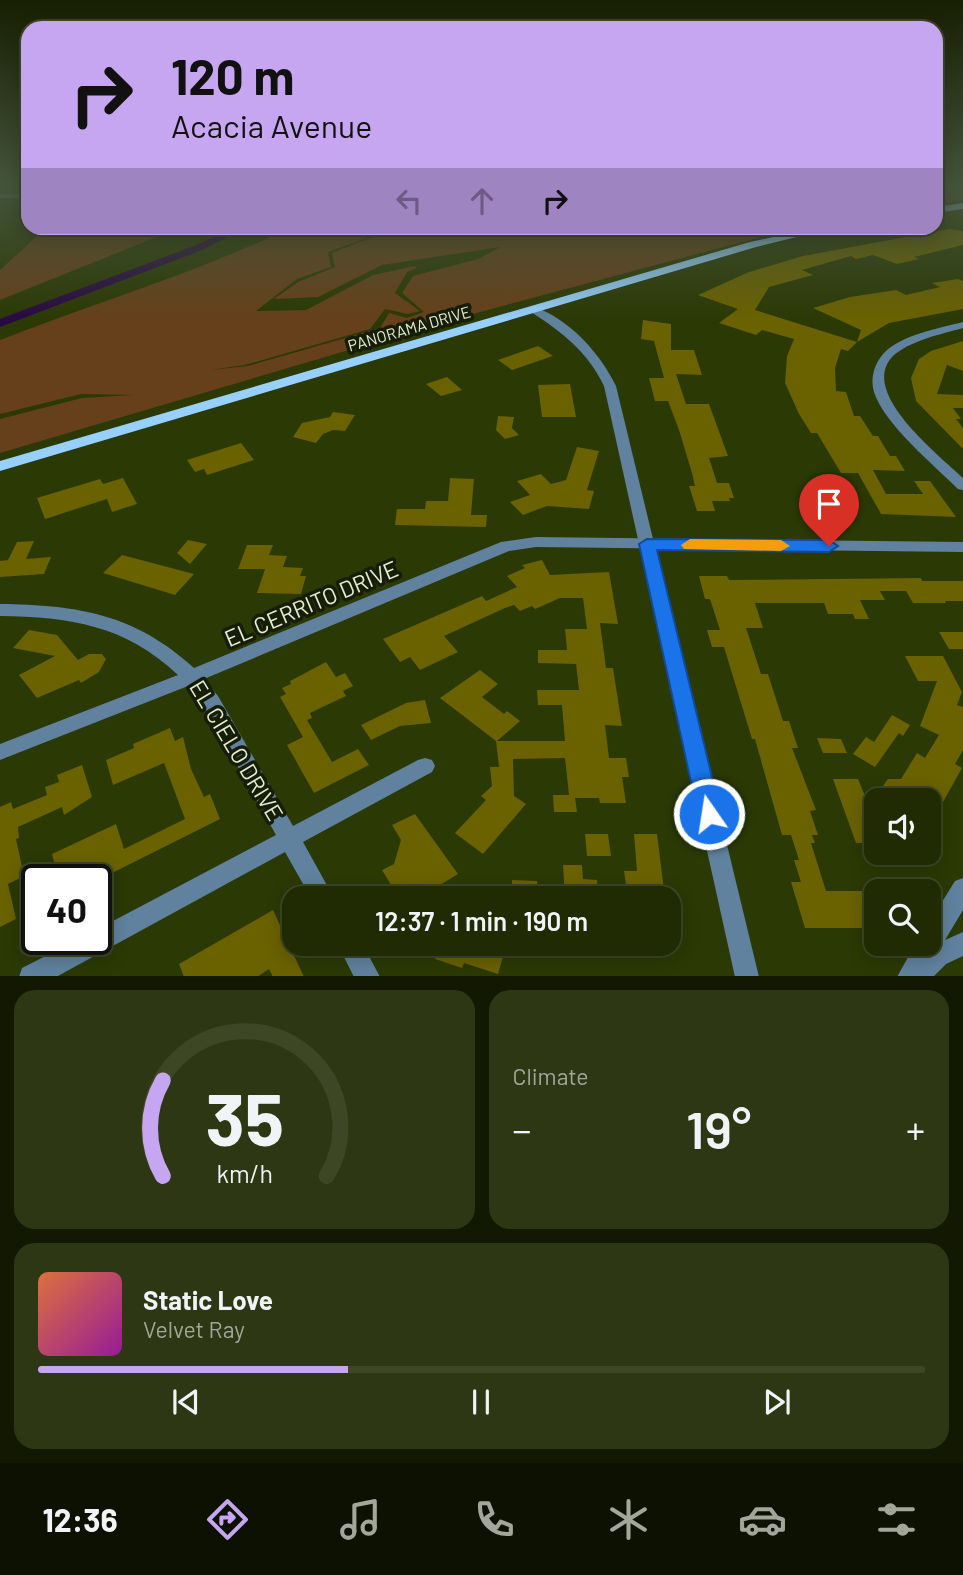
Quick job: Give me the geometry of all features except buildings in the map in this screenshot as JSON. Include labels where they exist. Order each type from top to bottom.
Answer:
[{"type":"main road","name":"PANORAMA DRIVE","points":[[0,466],[754,244],[796,235]]},
{"type":"street","points":[[535,310],[572,334],[604,371],[610,386],[747,976]]},
{"type":"street","points":[[963,325],[922,334],[895,346],[881,362],[877,383],[880,395],[895,418],[963,486]]},
{"type":"street","name":"EL CERRITO DRIVE","points":[[0,752],[194,676],[506,546],[536,542],[963,547]]},
{"type":"street","name":"EL CIELO DRIVE","points":[[0,610],[64,613],[97,619],[153,642],[194,676],[211,701],[316,886]]},
{"type":"street","points":[[31,976],[425,766]]},
{"type":"street","points":[[909,976],[963,890]]},
{"type":"street","points":[[916,976],[938,956],[963,944]]},
{"type":"street","points":[[356,956],[368,976]]},
{"type":"shaded area","points":[[38,235],[162,235],[0,300],[0,270]]},
{"type":"shaded area","points":[[275,235],[375,235],[328,252],[331,267],[297,279],[256,311],[306,310],[373,275],[415,266],[417,268],[407,272],[395,293],[420,311],[408,314],[385,309],[370,329],[245,365],[210,370],[248,366],[380,328],[389,313],[407,318],[424,312],[402,293],[413,276],[478,259],[500,247],[382,265],[318,297],[274,299],[298,282],[335,267],[332,253],[377,235],[768,235],[454,319],[0,453],[0,419],[82,398],[133,395],[81,394],[0,414],[0,340]]},
{"type":"waterway","points":[[0,323],[226,235]]},
{"type":"slow traffic","points":[[690,545],[781,546]]},
{"type":"route","points":[[709,814],[647,544],[829,546]]}]
